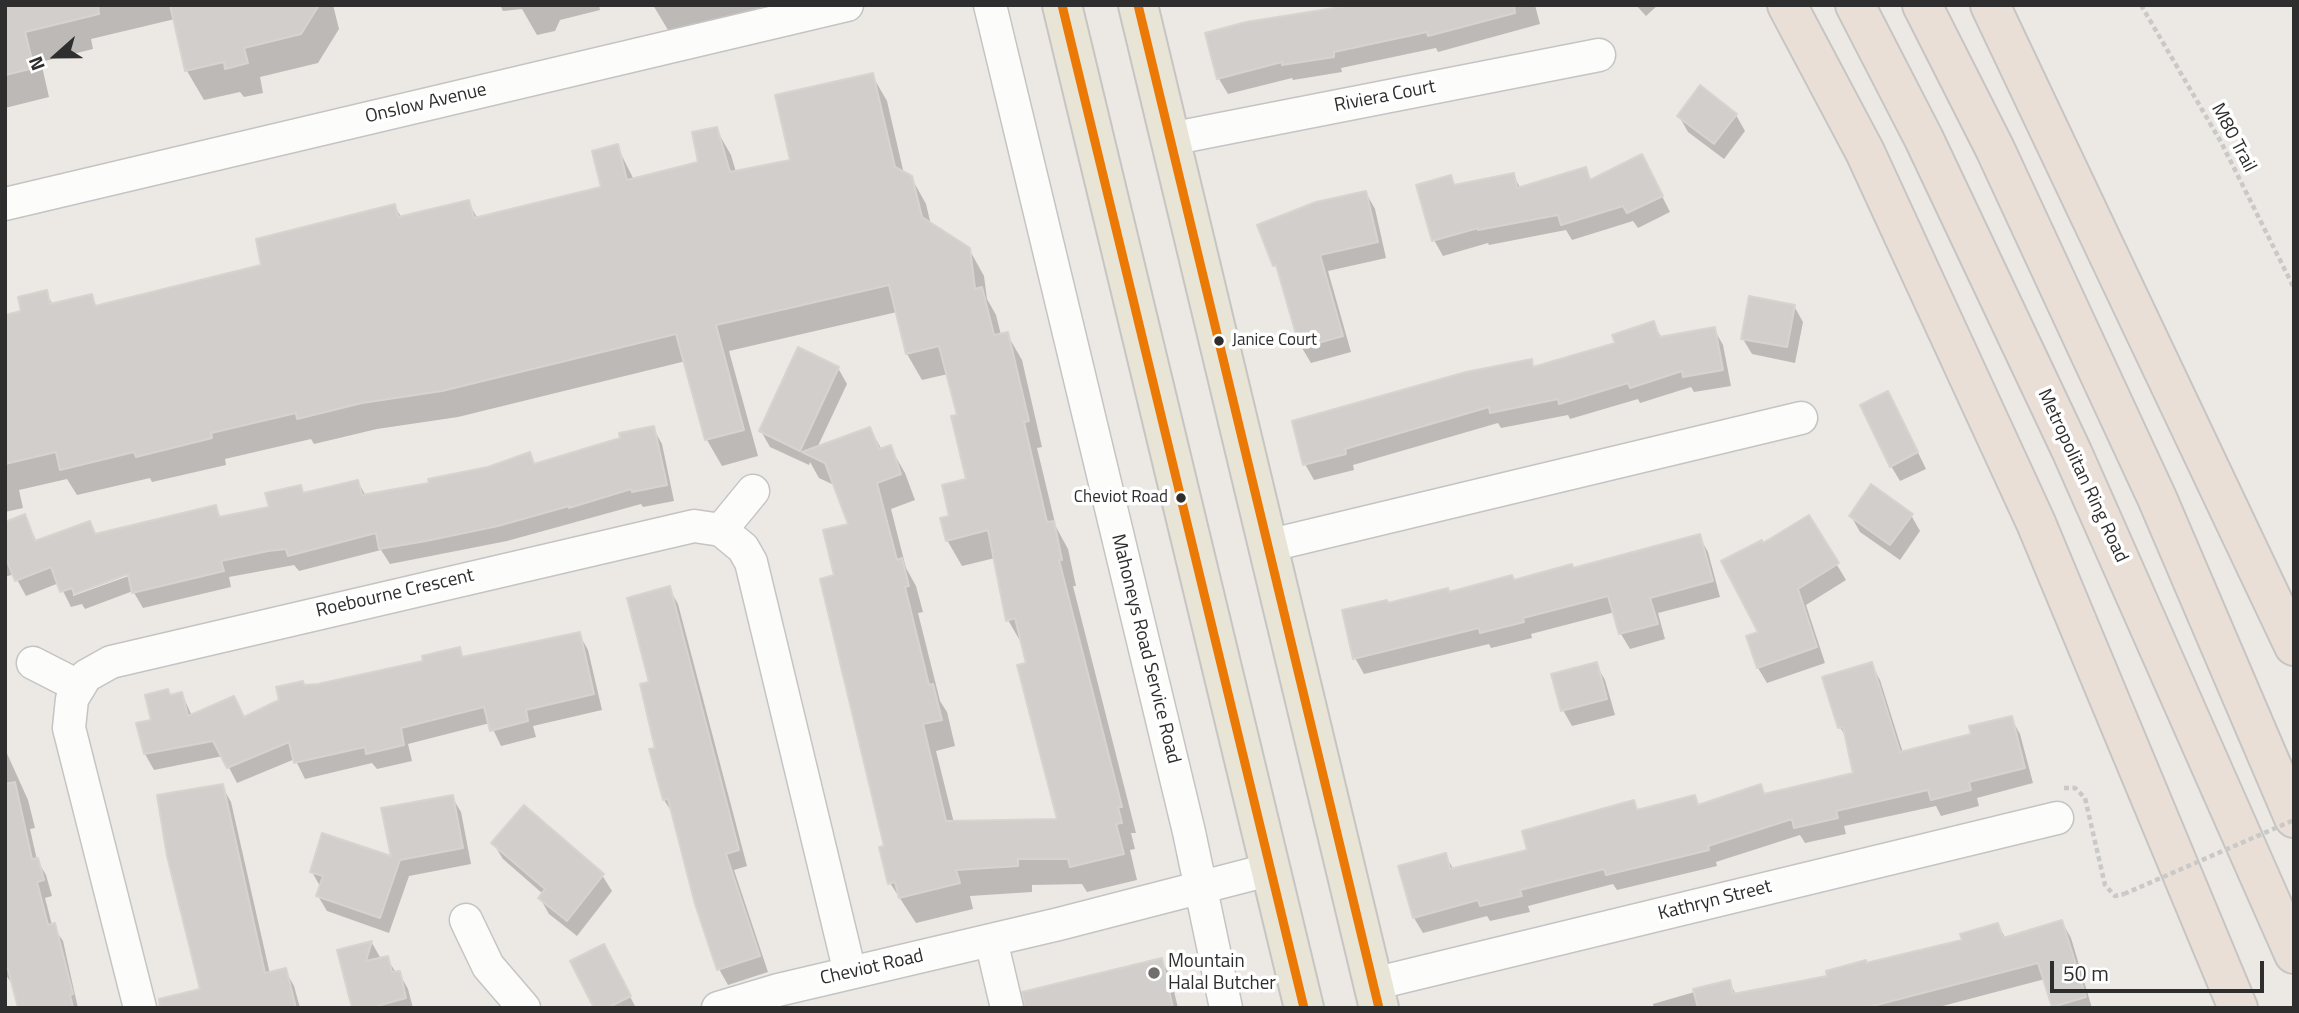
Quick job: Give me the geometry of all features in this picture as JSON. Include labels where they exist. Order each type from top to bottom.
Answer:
[{"type":"highway","points":[[1787,5],[1865,152],[2036,523],[2238,1008]]},
{"type":"highway","name":"Metropolitan Ring Road","points":[[1856,5],[1924,139],[2072,452],[2294,954]]},
{"type":"highway","points":[[1922,5],[1995,149],[2157,498],[2294,819]]},
{"type":"highway","points":[[1990,5],[2294,646]]},
{"type":"main road","points":[[1062,5],[1304,1008]]},
{"type":"main road","points":[[1138,5],[1376,996]]},
{"type":"street","name":"Onslow Avenue","points":[[5,204],[847,5]]},
{"type":"street","name":"Mahoneys Road Service Road","points":[[990,5],[1186,818],[1226,1008]]},
{"type":"street","name":"Riviera Court","points":[[1170,139],[1599,55]]},
{"type":"street","points":[[1267,546],[1801,418]]},
{"type":"street","points":[[753,491],[721,530],[743,548],[751,562],[850,973]]},
{"type":"street","name":"Roebourne Crescent","points":[[78,686],[97,668],[111,662],[678,527],[721,530]]},
{"type":"street","points":[[33,663],[78,686],[68,714],[69,728],[140,1008]]},
{"type":"street","name":"Kathryn Street","points":[[1376,996],[2057,818]]},
{"type":"street","name":"Cheviot Road","points":[[718,1008],[1272,869]]},
{"type":"street","points":[[466,920],[488,966],[524,1008]]},
{"type":"street","points":[[991,940],[1007,1008]]},
{"type":"path","name":"M80 Trail","points":[[2141,5],[2221,142],[2294,288]]},
{"type":"path","points":[[2057,818],[2055,792],[2069,788],[2082,792],[2105,886],[2115,896],[2294,819]]},
{"type":"building","points":[[5,5],[98,5],[99,14],[25,32],[34,68],[5,75]]},
{"type":"building","points":[[170,5],[319,5],[301,34],[244,48],[248,63],[225,69],[224,62],[185,71]]},
{"type":"building","points":[[1353,5],[1514,5],[1515,13],[1428,36],[1427,32],[1334,52],[1334,57],[1282,65],[1282,62],[1217,79],[1205,33],[1246,22]]},
{"type":"building","points":[[873,73],[895,167],[912,176],[922,217],[970,248],[975,289],[982,287],[994,335],[1008,332],[1029,421],[1024,422],[1047,522],[1054,521],[1062,560],[1059,560],[1122,807],[1118,807],[1122,823],[1116,824],[1124,854],[1070,867],[1068,859],[1018,859],[1018,866],[956,870],[960,883],[899,898],[895,882],[888,884],[879,847],[884,846],[820,579],[834,575],[823,530],[848,524],[825,463],[802,452],[870,427],[879,449],[891,445],[901,474],[877,483],[897,560],[902,558],[909,586],[905,587],[929,685],[933,684],[942,720],[923,724],[946,821],[1057,819],[1017,665],[1026,663],[1015,618],[1006,621],[988,530],[946,541],[940,518],[949,516],[942,485],[966,479],[951,416],[957,415],[939,346],[906,354],[889,285],[716,325],[744,430],[705,440],[676,334],[442,391],[362,403],[297,419],[296,413],[211,433],[212,438],[136,457],[134,452],[60,470],[56,452],[5,464],[5,315],[21,311],[18,297],[47,290],[50,304],[92,294],[95,306],[261,265],[256,239],[395,204],[398,217],[469,200],[474,218],[601,187],[592,151],[618,144],[627,180],[698,162],[692,132],[717,127],[730,172],[790,160],[775,95]]},
{"type":"building","points":[[1700,85],[1737,114],[1714,144],[1677,116]]},
{"type":"building","points":[[1642,154],[1663,196],[1627,213],[1623,206],[1561,225],[1558,215],[1478,228],[1432,241],[1416,185],[1451,175],[1454,185],[1514,173],[1517,188],[1586,167],[1590,180]]},
{"type":"building","points":[[1366,191],[1378,242],[1320,255],[1343,336],[1300,348],[1276,265],[1273,266],[1257,225],[1316,202]]},
{"type":"building","points":[[1749,296],[1795,305],[1787,347],[1741,339]]},
{"type":"building","points":[[1654,321],[1659,337],[1715,327],[1723,370],[1683,377],[1682,371],[1630,388],[1628,383],[1559,404],[1558,399],[1490,413],[1489,407],[1345,449],[1346,454],[1303,465],[1292,421],[1466,372],[1532,359],[1533,367],[1615,343],[1612,335]]},
{"type":"building","points":[[798,347],[839,367],[800,451],[759,431]]},
{"type":"building","points":[[1888,391],[1918,452],[1890,467],[1860,405]]},
{"type":"building","points":[[654,426],[667,485],[632,492],[631,489],[569,508],[426,541],[379,549],[376,533],[288,556],[286,549],[268,551],[221,561],[224,571],[132,593],[128,574],[74,594],[72,588],[60,592],[51,567],[15,581],[5,556],[5,522],[25,514],[35,541],[90,521],[95,534],[216,505],[219,517],[269,507],[265,493],[301,485],[303,493],[358,480],[362,495],[429,483],[428,479],[488,467],[530,452],[534,464],[620,438],[619,433]]},
{"type":"building","points":[[1871,484],[1913,514],[1890,545],[1849,516]]},
{"type":"building","points":[[1809,515],[1839,563],[1798,589],[1817,647],[1757,668],[1746,636],[1758,632],[1721,561],[1762,540],[1763,543]]},
{"type":"building","points":[[1700,534],[1713,581],[1650,598],[1658,624],[1619,634],[1608,596],[1523,618],[1524,622],[1480,633],[1479,628],[1353,659],[1342,610],[1387,600],[1388,603],[1448,588],[1449,592],[1512,575],[1514,580],[1572,564],[1573,568]]},
{"type":"building","points":[[670,586],[739,850],[726,854],[760,956],[717,970],[695,904],[668,799],[663,800],[649,749],[655,748],[640,684],[649,682],[627,598]]},
{"type":"building","points":[[580,632],[594,694],[526,710],[528,721],[490,731],[484,707],[401,728],[404,745],[366,754],[365,747],[294,763],[289,742],[227,768],[213,741],[144,754],[136,723],[151,720],[145,695],[168,689],[170,695],[182,692],[188,716],[234,696],[244,717],[279,700],[276,687],[303,681],[304,685],[318,684],[423,661],[422,656],[460,647],[462,657]]},
{"type":"building","points":[[1597,662],[1607,699],[1561,711],[1551,674]]},
{"type":"building","points":[[1872,662],[1900,752],[1971,734],[1969,726],[2012,716],[2025,768],[1969,782],[1971,790],[1931,800],[1928,790],[1836,811],[1838,818],[1794,828],[1792,819],[1708,846],[1709,850],[1606,875],[1604,869],[1520,890],[1522,896],[1480,906],[1478,900],[1413,918],[1398,866],[1446,853],[1450,869],[1527,850],[1522,831],[1634,800],[1637,810],[1695,795],[1698,805],[1761,784],[1764,794],[1853,773],[1843,727],[1838,728],[1822,677]]},
{"type":"building","points":[[15,782],[32,859],[38,858],[44,880],[37,882],[48,925],[55,923],[73,994],[70,995],[73,1008],[18,1008],[8,969],[5,970],[5,784]]},
{"type":"building","points":[[223,784],[265,973],[286,968],[296,1008],[160,1008],[159,999],[200,989],[167,856],[157,795]]},
{"type":"building","points":[[453,795],[463,848],[400,860],[380,918],[316,896],[323,876],[310,872],[322,833],[391,856],[381,808]]},
{"type":"building","points":[[524,805],[604,874],[567,921],[538,898],[545,889],[491,843]]},
{"type":"building","points":[[2062,920],[2086,997],[2052,1007],[2038,963],[1865,1008],[1698,1008],[1693,989],[1730,980],[1733,994],[1827,976],[1826,971],[1866,960],[1866,963],[1962,940],[1960,934],[1998,923],[2003,938]]},
{"type":"building","points":[[372,941],[366,961],[388,956],[392,972],[400,971],[406,998],[370,1008],[352,1008],[337,950]]},
{"type":"building","points":[[604,944],[631,996],[607,1008],[594,1008],[570,961]]},
{"type":"building","points":[[1162,958],[1173,1008],[1025,1008],[1022,992]]},
{"type":"transit line","points":[[1062,5],[1304,1008]]},
{"type":"transit line","points":[[1138,5],[1379,1008]]},
{"type":"place","name":"Janice Court","points":[[1219,341]]},
{"type":"place","name":"Cheviot Road","points":[[1181,498]]},
{"type":"place","name":"Mountain Halal Butcher","points":[[1154,973]]}]
